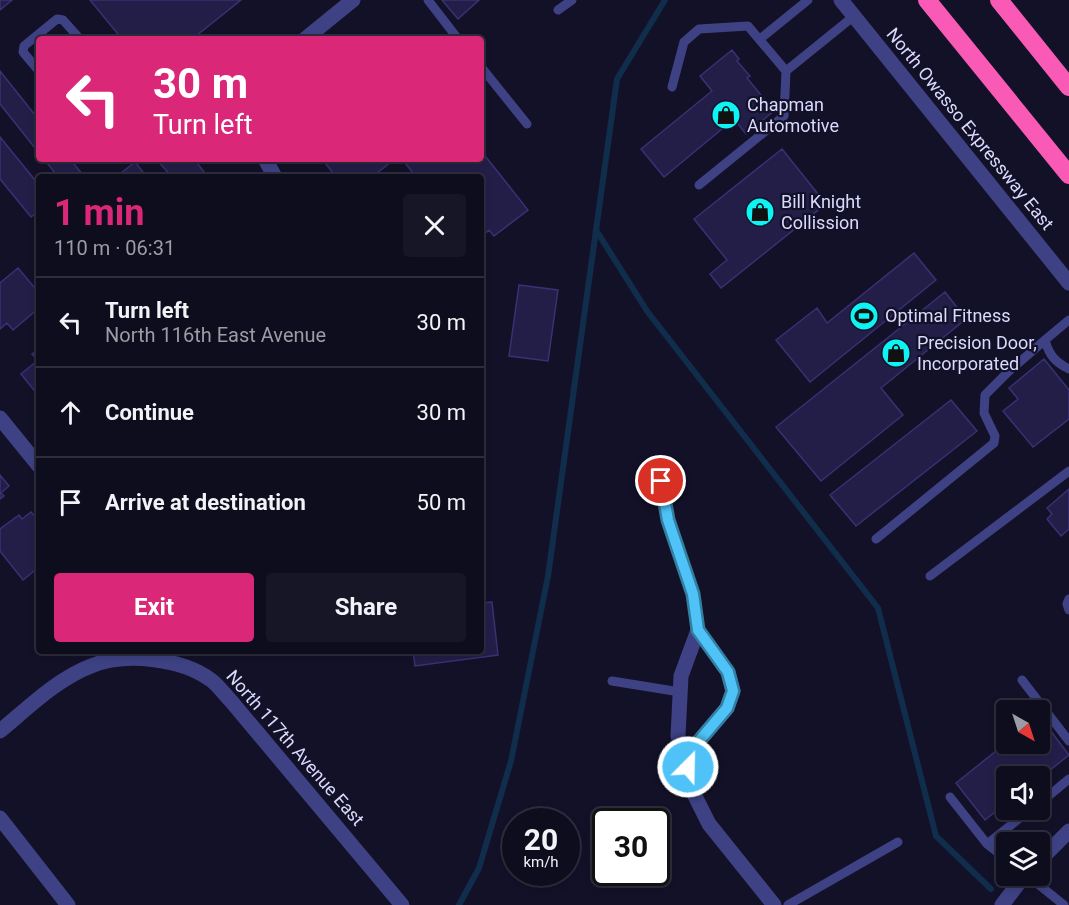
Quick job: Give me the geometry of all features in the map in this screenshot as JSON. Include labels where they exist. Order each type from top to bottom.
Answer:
[{"type":"highway","points":[[927,0],[1069,176]]},
{"type":"highway","points":[[999,0],[1069,87]]},
{"type":"street","name":"North Owasso Expressway East","points":[[841,0],[1069,283]]},
{"type":"street","points":[[308,36],[349,1]]},
{"type":"street","points":[[0,418],[36,462]]},
{"type":"street","points":[[698,630],[681,676],[678,736],[695,796],[709,824],[774,905]]},
{"type":"street","points":[[688,767],[699,741],[727,708],[733,691],[728,672],[698,630]]},
{"type":"street","name":"North 117th Avenue East","points":[[0,730],[58,685],[91,666],[139,654],[170,662],[211,680],[402,905]]},
{"type":"street","points":[[0,818],[68,905]]},
{"type":"street","points":[[1050,850],[1069,831]]},
{"type":"street","points":[[1002,905],[1018,886]]},
{"type":"lane","points":[[428,0],[456,36]]},
{"type":"lane","points":[[558,10],[572,0]]},
{"type":"lane","points":[[760,39],[808,0]]},
{"type":"lane","points":[[786,71],[854,16]]},
{"type":"lane","points":[[36,36],[57,19],[63,20],[77,36]]},
{"type":"lane","points":[[672,87],[684,42],[699,29],[748,26],[786,71],[784,116],[699,185]]},
{"type":"lane","points":[[36,36],[24,46],[23,52],[36,67]]},
{"type":"lane","points":[[484,71],[526,124]]},
{"type":"lane","points":[[876,539],[994,443],[995,436],[984,413],[985,395],[1008,372],[1069,320]]},
{"type":"lane","points":[[1045,340],[1048,353],[1069,369]]},
{"type":"lane","points":[[930,576],[1069,471]]},
{"type":"lane","points":[[661,481],[668,520],[693,594],[698,630]]},
{"type":"lane","points":[[1069,598],[1067,604],[1069,610]]},
{"type":"lane","points":[[1022,680],[1069,741]]},
{"type":"lane","points":[[612,681],[680,692]]},
{"type":"lane","points":[[1050,794],[1069,779]]},
{"type":"lane","points":[[951,797],[987,844],[996,852]]},
{"type":"lane","points":[[987,844],[1017,820]]},
{"type":"lane","points":[[788,905],[898,842]]},
{"type":"lane","points":[[1039,886],[1064,905]]},
{"type":"building","points":[[0,0],[12,0],[0,10]]},
{"type":"building","points":[[90,0],[241,0],[196,36],[120,36]]},
{"type":"building","points":[[442,0],[479,0],[458,19]]},
{"type":"building","name":"Chapman Automotive","points":[[732,50],[739,59],[737,61],[750,76],[747,78],[774,111],[746,134],[734,119],[664,177],[641,149],[712,91],[700,76]]},
{"type":"building","points":[[0,71],[36,116],[36,149],[0,104]]},
{"type":"building","points":[[0,137],[36,181],[36,213],[31,217],[0,179]]},
{"type":"building","name":"Bill Knight Collission","points":[[782,149],[826,204],[721,288],[710,274],[727,260],[694,219]]},
{"type":"building","points":[[484,155],[528,210],[494,236],[489,230],[484,234],[484,174],[414,174],[404,162],[484,162]]},
{"type":"building","points":[[46,162],[72,162],[82,174],[56,174]]},
{"type":"building","points":[[135,162],[145,174],[120,174]]},
{"type":"building","points":[[159,162],[196,162],[206,174],[169,174]]},
{"type":"building","points":[[324,162],[391,162],[376,174],[334,174]]},
{"type":"building","name":"Optimal Fitness","points":[[914,253],[936,280],[810,382],[776,340],[817,308],[827,323]]},
{"type":"building","points":[[18,268],[36,289],[36,311],[13,330],[7,323],[0,329],[0,283]]},
{"type":"building","points":[[519,285],[558,290],[548,361],[509,356]]},
{"type":"building","name":"Precision Door, Incorporated","points":[[945,292],[966,319],[881,388],[903,415],[821,481],[776,427]]},
{"type":"building","points":[[1044,359],[1069,390],[1069,419],[1033,447],[1003,411],[1018,399],[1009,388]]},
{"type":"building","points":[[36,362],[36,393],[21,374]]},
{"type":"building","points":[[951,400],[977,431],[856,526],[830,495]]},
{"type":"building","points":[[0,475],[9,486],[1,493],[4,496],[0,499]]},
{"type":"building","points":[[1069,489],[1069,529],[1061,536],[1047,519],[1052,514],[1047,508]]},
{"type":"building","points":[[31,512],[36,518],[36,569],[23,580],[0,551],[0,529],[19,515],[22,519]]},
{"type":"building","points":[[492,602],[498,655],[415,666],[413,654],[484,654],[484,603]]},
{"type":"building","points":[[1050,730],[1069,755],[1050,770],[1050,766],[996,766],[996,811],[985,820],[956,783],[996,751],[996,754],[1050,754]]},
{"type":"waterway","points":[[459,905],[479,868],[511,761],[548,576],[617,79],[665,0]]},
{"type":"waterway","points":[[596,230],[647,311],[878,608],[936,836],[991,889]]},
{"type":"place","name":"Chapman Automotive","points":[[726,115]]},
{"type":"place","name":"Bill Knight Collission","points":[[760,212]]},
{"type":"place","name":"Optimal Fitness","points":[[864,316]]},
{"type":"place","name":"Precision Door, Incorporated","points":[[896,353]]},
{"type":"route","points":[[661,481],[668,520],[693,594],[698,630],[728,672],[733,691],[727,708],[699,741],[688,767]]}]
